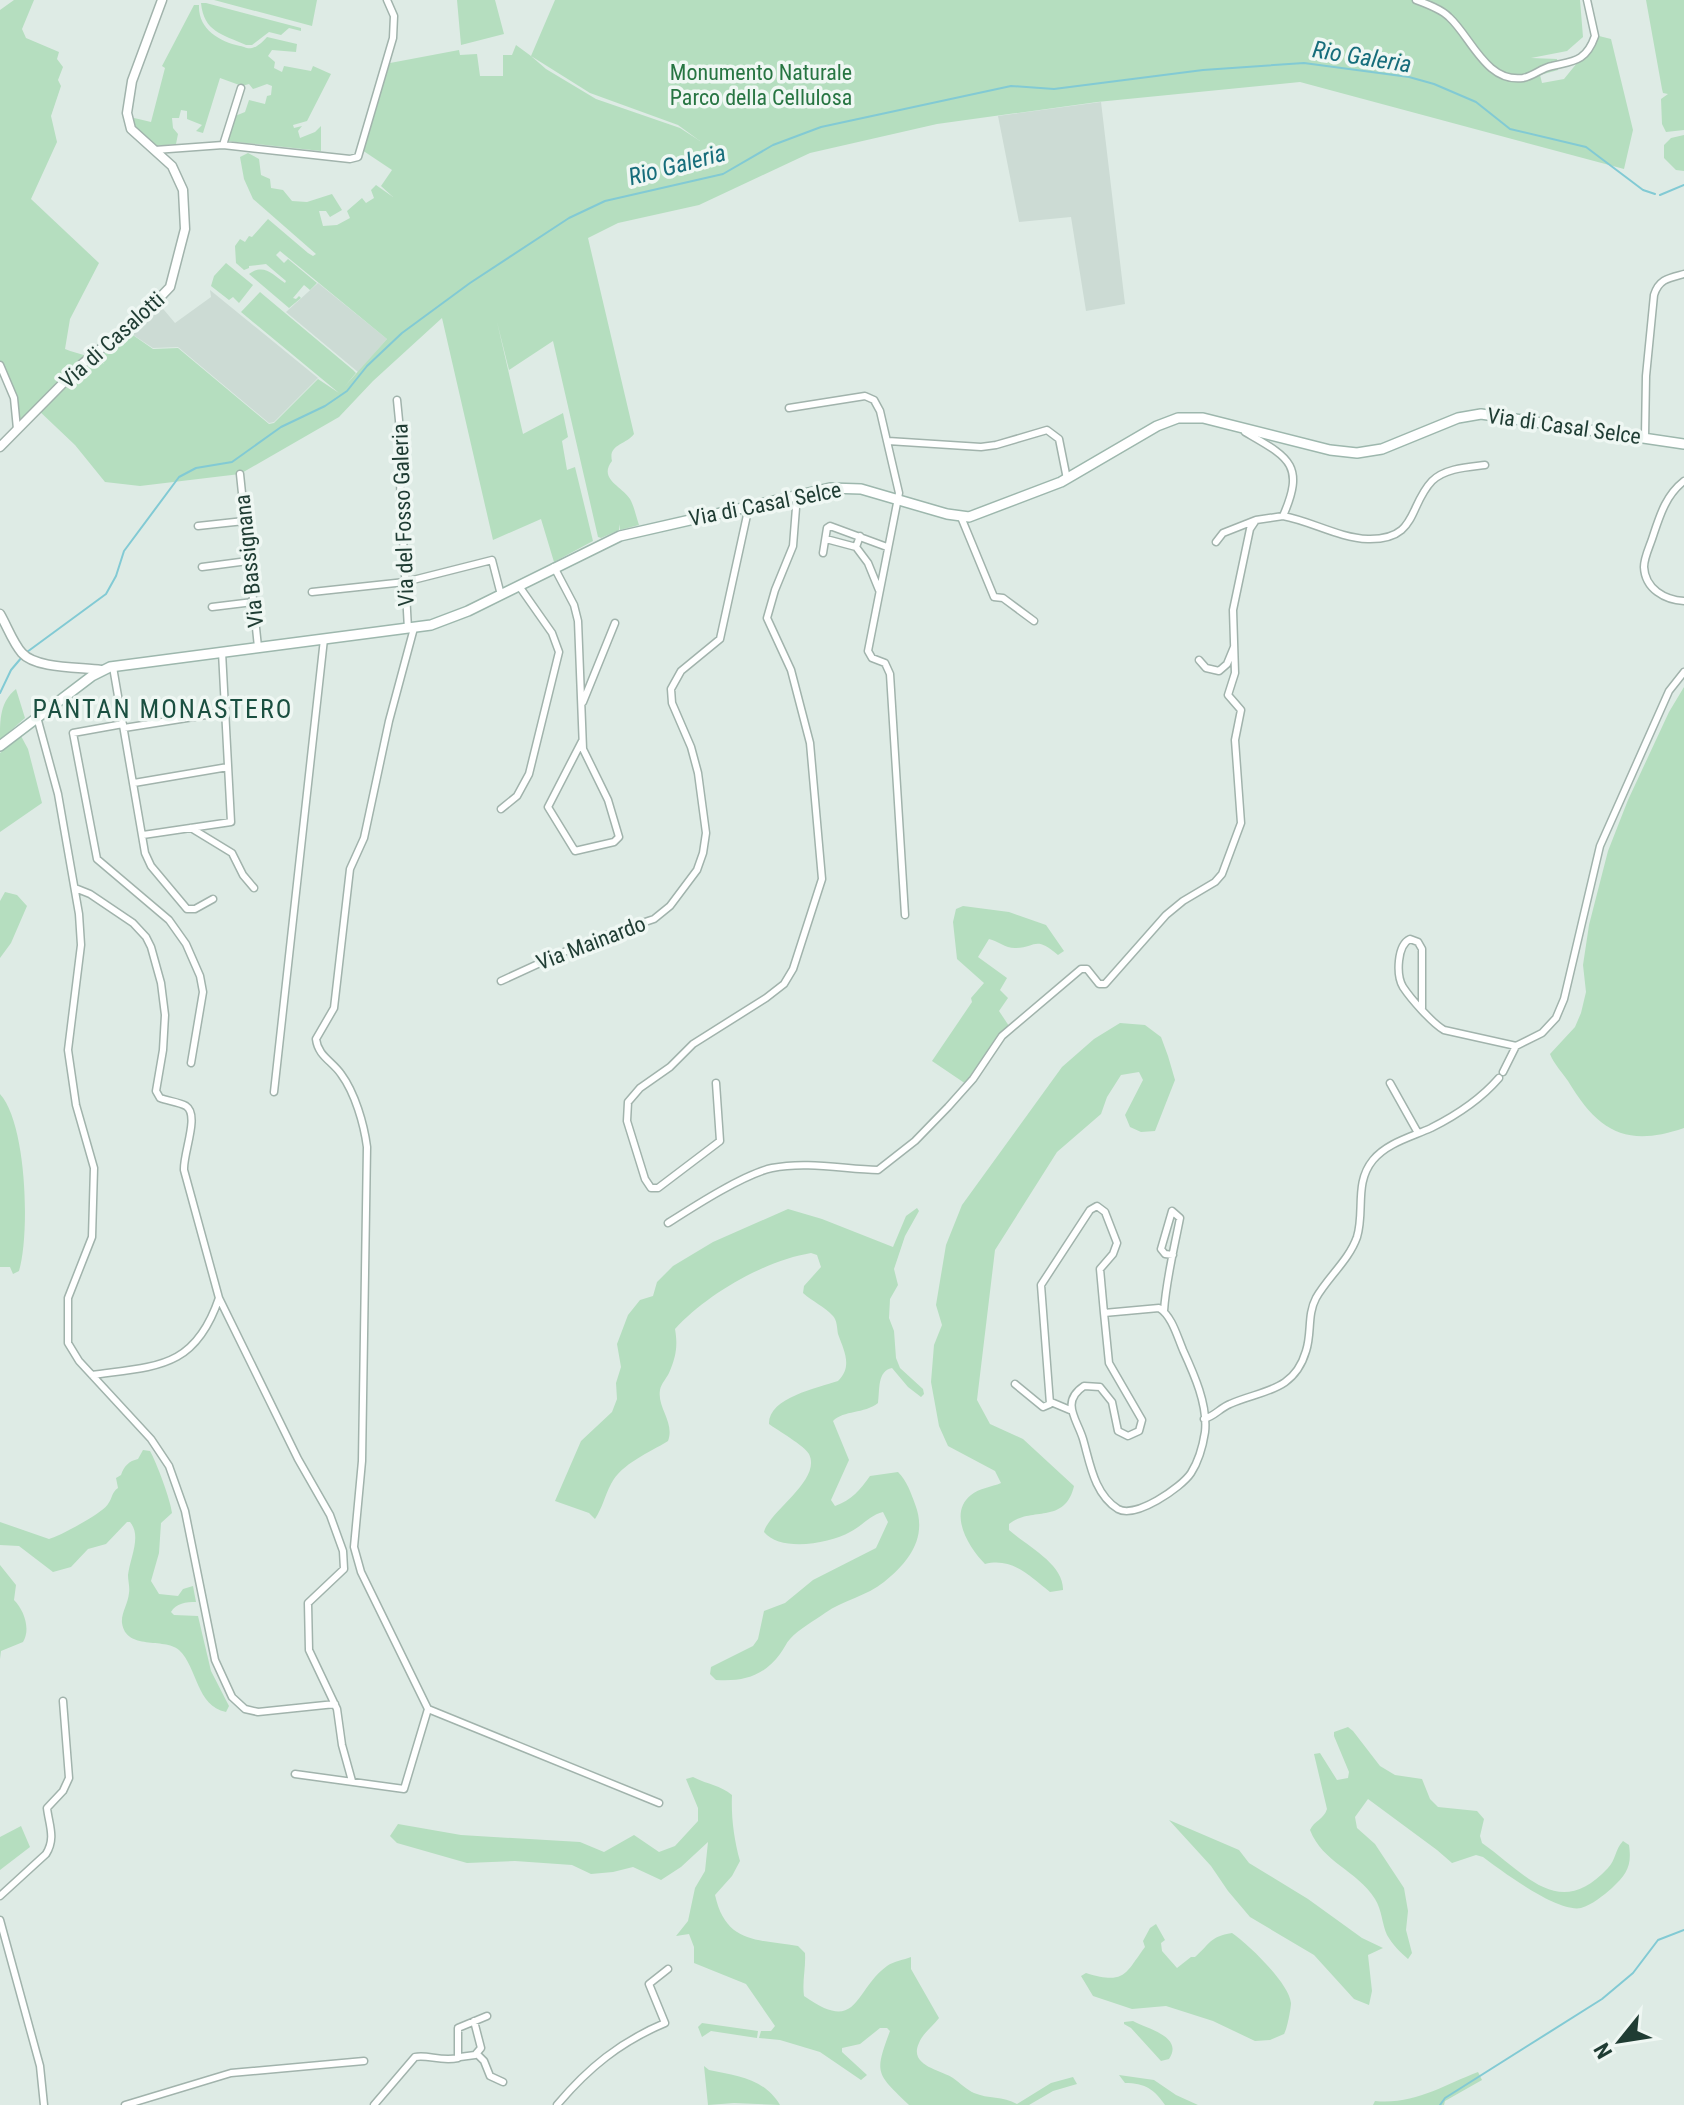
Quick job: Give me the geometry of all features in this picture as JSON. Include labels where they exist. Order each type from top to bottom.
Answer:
[{"type":"main road","name":"Via di Casal Selce","points":[[0,746],[101,670],[411,629],[446,621],[597,545],[628,533],[797,495],[844,487],[867,490],[961,517],[982,514],[1067,479],[1169,420],[1194,417],[1330,450],[1357,453],[1377,451],[1458,418],[1481,414],[1684,444]]},
{"type":"street","name":"Via di Casalotti","points":[[0,447],[82,364],[146,312],[170,287],[185,229],[185,201],[178,174],[131,129],[127,109],[132,81],[162,0]]},
{"type":"street","points":[[155,150],[223,145],[350,159],[358,156],[393,38],[394,16],[387,0]]},
{"type":"street","points":[[1416,0],[1449,16],[1490,67],[1508,76],[1521,78],[1549,66],[1571,64],[1594,41],[1587,0]]},
{"type":"street","points":[[223,145],[241,88]]},
{"type":"street","points":[[1645,437],[1646,376],[1654,295],[1664,280],[1684,274]]},
{"type":"street","points":[[0,365],[14,398],[17,429]]},
{"type":"street","points":[[789,408],[849,398],[870,398],[879,409],[888,441],[899,490],[868,651],[872,658],[886,664],[890,674],[905,915]]},
{"type":"street","name":"Via del Fosso Galeria","points":[[354,1552],[362,1461],[367,1147],[362,1123],[345,1079],[321,1054],[316,1039],[334,1008],[350,871],[364,838],[411,629],[405,582],[400,483],[403,461],[397,400]]},
{"type":"street","points":[[1235,426],[1280,453],[1291,467],[1294,490],[1283,516]]},
{"type":"street","points":[[888,441],[981,447],[1047,430],[1059,439],[1067,479]]},
{"type":"street","points":[[1216,542],[1223,533],[1256,520],[1283,516],[1362,538],[1388,536],[1409,522],[1436,478],[1459,469],[1485,465]]},
{"type":"street","name":"Via Bassignana","points":[[240,474],[258,647]]},
{"type":"street","points":[[1684,481],[1664,505],[1644,564],[1646,575],[1658,593],[1668,599],[1684,601]]},
{"type":"street","points":[[716,1083],[720,1141],[658,1188],[651,1188],[645,1179],[627,1121],[628,1102],[640,1088],[670,1067],[693,1044],[784,984],[793,969],[822,879],[810,743],[791,670],[767,618],[793,546],[797,495]]},
{"type":"street","name":"Via Mainardo","points":[[501,981],[588,941],[656,917],[674,902],[699,867],[706,836],[699,778],[691,747],[672,703],[671,689],[681,671],[720,639],[749,506]]},
{"type":"street","points":[[961,517],[994,597],[1003,598],[1034,621]]},
{"type":"street","points":[[668,1223],[723,1191],[772,1168],[878,1170],[908,1147],[948,1107],[973,1079],[1005,1033],[1080,969],[1087,969],[1099,984],[1106,983],[1166,915],[1220,878],[1241,823],[1235,735],[1241,710],[1228,695],[1235,673],[1233,610],[1249,531],[1256,520]]},
{"type":"street","points":[[198,526],[244,521]]},
{"type":"street","points":[[823,553],[830,526],[887,547]]},
{"type":"street","points":[[856,547],[860,536]]},
{"type":"street","points":[[826,539],[856,547],[868,563],[879,590]]},
{"type":"street","points":[[312,592],[405,582],[492,560],[501,595]]},
{"type":"street","points":[[202,567],[248,561]]},
{"type":"street","points":[[554,567],[578,618],[585,754],[609,802],[619,838],[614,842],[575,851],[548,807],[582,741]]},
{"type":"street","points":[[501,809],[517,796],[529,774],[559,650],[552,633],[519,586]]},
{"type":"street","points":[[212,607],[253,602]]},
{"type":"street","points":[[0,614],[23,655],[34,661],[101,670]]},
{"type":"street","points":[[582,705],[615,623]]},
{"type":"street","points":[[274,1092],[324,639]]},
{"type":"street","points":[[1199,660],[1206,668],[1219,671],[1227,664],[1235,644]]},
{"type":"street","points":[[143,835],[231,822],[222,652]]},
{"type":"street","points":[[113,667],[150,864],[187,909],[195,909],[213,899]]},
{"type":"street","points":[[1204,1419],[1229,1404],[1278,1388],[1297,1369],[1306,1351],[1314,1301],[1357,1236],[1361,1188],[1367,1169],[1382,1151],[1458,1114],[1501,1075],[1516,1046],[1545,1031],[1562,1006],[1600,846],[1669,691],[1684,672]]},
{"type":"street","points":[[191,1063],[203,992],[200,976],[186,944],[169,920],[98,860],[73,733],[225,712]]},
{"type":"street","points":[[37,717],[58,794],[80,920],[81,945],[68,1050],[76,1105],[94,1166],[93,1228],[88,1251],[68,1296],[66,1334],[72,1353],[151,1439],[173,1475],[185,1511],[211,1647],[220,1675],[232,1697],[245,1709],[258,1712],[335,1704]]},
{"type":"street","points":[[134,783],[228,767]]},
{"type":"street","points":[[191,828],[232,853],[254,888]]},
{"type":"street","points":[[75,888],[94,896],[133,923],[151,947],[161,983],[165,1015],[156,1091],[160,1098],[186,1106],[192,1113],[184,1167],[219,1298],[298,1459],[328,1510],[344,1553],[344,1569],[314,1595],[307,1609],[309,1653],[335,1704],[343,1752],[352,1781]]},
{"type":"street","points":[[1422,1008],[1422,949],[1417,941],[1410,939],[1401,948],[1401,981],[1422,1008],[1438,1027],[1449,1033],[1516,1046]]},
{"type":"street","points":[[1390,1083],[1418,1133]]},
{"type":"street","points":[[1015,1384],[1043,1407],[1051,1402],[1041,1284],[1090,1210],[1096,1206],[1105,1212],[1117,1243],[1113,1254],[1100,1269],[1109,1363],[1141,1418],[1142,1426],[1132,1435],[1119,1432],[1110,1398],[1096,1385],[1086,1385],[1078,1390],[1070,1410],[1081,1433],[1094,1478],[1115,1506],[1129,1512],[1162,1497],[1188,1477],[1202,1443],[1204,1419],[1192,1370],[1164,1311],[1180,1218],[1172,1211],[1161,1249],[1165,1254],[1173,1255]]},
{"type":"street","points":[[92,1375],[156,1366],[184,1354],[197,1340],[219,1298]]},
{"type":"street","points":[[1104,1313],[1159,1308],[1164,1311]]},
{"type":"street","points":[[1051,1402],[1070,1410]]},
{"type":"street","points":[[344,1553],[354,1552],[428,1709],[659,1803]]},
{"type":"street","points":[[0,1896],[46,1854],[51,1845],[47,1808],[63,1791],[69,1774],[63,1701]]},
{"type":"street","points":[[295,1774],[404,1789],[428,1709]]},
{"type":"street","points":[[0,1920],[41,2074],[44,2105]]},
{"type":"street","points":[[557,2105],[603,2058],[640,2034],[665,2023],[649,1984],[668,1969]]},
{"type":"street","points":[[460,2057],[456,2030],[487,2016]]},
{"type":"street","points":[[374,2105],[414,2058],[420,2056],[443,2061],[477,2054],[481,2048],[474,2021]]},
{"type":"street","points":[[477,2054],[484,2061],[490,2076],[503,2082]]},
{"type":"street","points":[[125,2105],[231,2073],[364,2061]]},
{"type":"shaded area","points":[[1101,102],[1125,304],[1086,311],[1071,217],[1019,222],[998,116]]},
{"type":"shaded area","points":[[318,283],[387,339],[358,372],[286,312]]},
{"type":"shaded area","points":[[210,290],[318,378],[274,422],[269,423],[178,347],[153,348],[127,331],[159,304],[175,323],[211,297]]},
{"type":"green space","name":"Monumento Naturale Parco della Cellulosa","points":[[14,0],[34,0],[22,29],[26,38],[59,52],[57,59],[63,67],[58,80],[61,86],[51,116],[57,142],[31,199],[99,263],[70,319],[65,349],[104,364],[100,358],[102,351],[127,331],[153,349],[178,348],[269,424],[274,423],[318,379],[339,393],[241,312],[260,292],[356,373],[345,386],[387,339],[280,251],[276,255],[284,263],[288,259],[317,283],[310,290],[304,285],[293,298],[301,298],[289,308],[249,274],[264,270],[285,283],[266,264],[249,266],[244,270],[236,263],[235,246],[240,239],[245,242],[249,236],[252,237],[268,219],[308,253],[316,254],[253,199],[244,179],[240,157],[248,153],[259,159],[261,175],[270,179],[271,188],[283,190],[292,201],[307,202],[332,194],[342,210],[330,217],[326,211],[319,211],[323,226],[337,225],[350,218],[347,211],[362,198],[366,203],[374,198],[371,190],[376,185],[393,197],[381,186],[392,170],[362,150],[390,63],[459,50],[460,55],[477,54],[480,76],[503,76],[503,55],[512,55],[516,45],[531,56],[555,0],[1580,0],[1583,37],[1567,51],[1531,58],[1557,59],[1558,70],[1540,75],[1542,83],[1564,79],[1599,36],[1611,39],[1633,130],[1624,169],[1300,82],[1097,102],[937,124],[810,153],[699,205],[618,223],[588,238],[634,434],[613,451],[608,473],[609,478],[630,499],[639,525],[620,530],[620,524],[619,530],[598,537],[553,341],[509,370],[497,322],[523,434],[563,413],[568,437],[562,441],[567,470],[575,467],[593,541],[554,562],[541,519],[493,540],[442,318],[339,417],[240,474],[140,486],[105,482],[75,445],[36,408],[22,420],[19,418],[15,393],[0,363],[0,10]],"holes":[[[531,56],[590,93],[678,125],[700,141],[680,128],[596,99],[546,69]]]},
{"type":"green space","points":[[214,0],[317,0],[312,26]]},
{"type":"green space","points":[[457,0],[495,0],[504,34],[461,45]]},
{"type":"green space","points":[[1646,0],[1684,0],[1684,130],[1666,132],[1662,124],[1661,99],[1668,94],[1663,93],[1662,89]]},
{"type":"green space","points":[[201,3],[301,28],[301,31],[289,28],[281,35],[269,32],[252,45],[246,45],[210,26]]},
{"type":"green space","points":[[194,5],[199,5],[202,21],[211,33],[232,44],[252,48],[267,37],[297,44],[296,52],[272,50],[268,56],[275,62],[274,68],[282,72],[284,66],[311,71],[313,66],[331,74],[307,121],[293,125],[294,128],[302,126],[298,131],[300,138],[321,126],[321,151],[227,141],[235,116],[245,112],[249,100],[265,104],[272,86],[267,84],[253,89],[249,84],[242,86],[220,78],[203,133],[196,131],[202,125],[187,119],[187,111],[181,110],[179,118],[172,118],[173,128],[178,134],[176,144],[156,146],[132,125],[130,117],[151,122],[165,68],[162,66]]},
{"type":"green space","points":[[1684,135],[1684,171],[1676,170],[1664,158],[1664,145],[1671,138]]},
{"type":"green space","points":[[226,263],[253,285],[239,303],[233,297],[229,300],[211,286],[214,276]]},
{"type":"green space","points":[[1684,687],[1684,1128],[1664,1134],[1630,1135],[1616,1131],[1591,1112],[1550,1054],[1575,1027],[1581,1013],[1586,992],[1583,965],[1589,925],[1608,851],[1628,800]]},
{"type":"green space","points":[[16,689],[25,718],[0,740],[4,705]]},
{"type":"green space","points":[[21,736],[28,749],[42,803],[0,832],[0,753]]},
{"type":"green space","points":[[5,892],[17,895],[27,906],[11,943],[0,958],[0,901]]},
{"type":"green space","points":[[963,906],[1009,912],[1046,925],[1064,951],[1058,955],[1040,944],[1011,948],[989,939],[978,957],[1007,978],[1000,990],[1008,998],[999,1011],[1009,1026],[991,1046],[966,1084],[932,1061],[972,1002],[971,998],[984,983],[957,959],[953,922],[956,909]]},
{"type":"green space","points":[[1120,1023],[1145,1025],[1161,1037],[1168,1056],[1175,1080],[1155,1131],[1141,1132],[1130,1127],[1125,1115],[1143,1080],[1139,1072],[1121,1075],[1107,1097],[1101,1114],[1057,1152],[995,1250],[977,1400],[990,1424],[1023,1439],[1074,1486],[1063,1506],[1009,1524],[1009,1530],[1058,1572],[1063,1590],[1050,1592],[1028,1574],[1012,1566],[1004,1563],[985,1564],[963,1531],[961,1512],[964,1503],[974,1493],[1001,1483],[995,1471],[948,1446],[939,1426],[931,1382],[934,1345],[942,1325],[936,1305],[946,1245],[962,1205],[1062,1067],[1094,1039]]},
{"type":"green space","points":[[0,1094],[16,1129],[24,1180],[22,1254],[19,1271],[13,1274],[10,1267],[0,1267]]},
{"type":"green space","points":[[917,1208],[919,1211],[905,1236],[894,1269],[898,1285],[890,1299],[889,1318],[900,1368],[923,1389],[924,1394],[921,1397],[908,1387],[892,1368],[882,1377],[878,1403],[833,1421],[849,1460],[831,1500],[835,1506],[841,1504],[855,1494],[870,1476],[898,1472],[908,1487],[918,1516],[914,1548],[884,1582],[832,1609],[798,1632],[767,1668],[744,1678],[716,1680],[710,1674],[711,1667],[753,1646],[758,1639],[764,1611],[785,1603],[813,1580],[876,1548],[888,1522],[883,1512],[854,1530],[818,1543],[781,1542],[764,1532],[802,1485],[811,1464],[806,1451],[769,1424],[771,1415],[776,1407],[795,1395],[838,1381],[845,1370],[845,1352],[834,1318],[803,1293],[804,1286],[821,1267],[817,1255],[811,1253],[774,1263],[737,1281],[703,1303],[675,1329],[675,1357],[660,1390],[670,1434],[668,1441],[622,1470],[611,1484],[595,1519],[589,1513],[555,1501],[581,1441],[612,1412],[621,1367],[617,1344],[628,1315],[640,1300],[653,1296],[657,1282],[673,1266],[713,1242],[788,1209],[893,1247],[906,1216]]},
{"type":"green space","points":[[143,1450],[150,1451],[153,1456],[172,1513],[161,1523],[159,1553],[151,1581],[159,1594],[178,1596],[183,1589],[193,1586],[196,1602],[178,1605],[171,1612],[174,1615],[198,1616],[211,1671],[229,1706],[226,1712],[209,1702],[179,1650],[138,1640],[125,1632],[122,1619],[135,1540],[130,1522],[106,1544],[88,1549],[71,1567],[53,1572],[19,1546],[0,1545],[0,1522],[49,1539],[98,1513],[118,1488],[116,1478],[127,1464],[138,1459]]},
{"type":"green space","points":[[0,1565],[16,1585],[14,1600],[23,1614],[26,1631],[23,1642],[1,1651],[0,1659]]},
{"type":"green space","points":[[1348,1727],[1380,1766],[1395,1775],[1422,1779],[1430,1799],[1438,1807],[1477,1811],[1484,1819],[1480,1836],[1482,1843],[1543,1887],[1558,1892],[1574,1891],[1590,1883],[1611,1865],[1623,1841],[1629,1845],[1630,1859],[1625,1874],[1598,1900],[1581,1908],[1571,1908],[1530,1890],[1483,1857],[1476,1855],[1452,1863],[1368,1799],[1355,1817],[1357,1828],[1375,1844],[1404,1888],[1408,1911],[1406,1930],[1412,1953],[1408,1959],[1387,1935],[1377,1903],[1368,1889],[1323,1851],[1310,1830],[1327,1809],[1314,1754],[1320,1753],[1337,1780],[1348,1778],[1349,1772],[1334,1732]]},
{"type":"green space","points":[[693,1777],[732,1795],[733,1828],[740,1861],[732,1876],[715,1895],[720,1911],[735,1931],[745,1936],[798,1946],[805,1953],[804,1996],[822,2007],[845,2010],[887,1966],[911,1957],[911,1969],[939,2018],[919,2043],[917,2051],[922,2062],[974,2093],[1017,2104],[1051,2083],[1073,2077],[1077,2084],[1053,2091],[1029,2105],[909,2105],[881,2072],[880,2065],[890,2031],[887,2028],[880,2028],[860,2044],[842,2048],[842,2052],[867,2075],[861,2080],[820,2052],[780,2040],[759,2038],[761,2031],[771,2031],[775,2026],[746,1984],[694,1963],[694,1947],[689,1934],[676,1936],[688,1921],[695,1888],[705,1871],[708,1842],[681,1867],[661,1880],[633,1867],[591,1874],[572,1865],[515,1861],[467,1863],[397,1843],[390,1836],[398,1824],[461,1835],[580,1842],[604,1852],[634,1835],[659,1852],[675,1846],[698,1821],[698,1808],[686,1779]]},
{"type":"green space","points":[[1169,1820],[1239,1850],[1249,1863],[1308,1899],[1362,1938],[1383,1948],[1368,1955],[1372,1991],[1369,2005],[1354,1999],[1314,1955],[1250,1917],[1211,1866]]},
{"type":"green space","points":[[21,1826],[30,1847],[0,1870],[0,1837]]},
{"type":"green space","points":[[1156,1924],[1165,1940],[1161,1943],[1162,1951],[1177,1968],[1195,1957],[1214,1939],[1224,1935],[1232,1933],[1248,1946],[1276,1975],[1289,1995],[1291,2006],[1284,2034],[1270,2040],[1255,2041],[1213,2021],[1166,2006],[1132,2009],[1093,1996],[1081,1976],[1086,1973],[1109,1978],[1123,1975],[1145,1947],[1143,1941]]},
{"type":"green space","points":[[1133,2021],[1168,2039],[1172,2045],[1169,2059],[1161,2061],[1124,2024]]},
{"type":"green space","points":[[702,2023],[758,2031],[757,2038],[711,2031],[702,2037],[698,2027]]},
{"type":"green space","points":[[704,2066],[758,2084],[780,2105],[708,2105]]},
{"type":"green space","points":[[1478,2072],[1482,2080],[1445,2101],[1444,2105],[1373,2105],[1375,2101],[1416,2097]]},
{"type":"green space","points":[[1119,2075],[1154,2080],[1198,2105],[1165,2105],[1148,2088],[1125,2083]]},
{"type":"waterway","name":"Rio Galeria","points":[[27,652],[106,594],[124,551],[179,477],[196,468],[232,462],[281,427],[325,406],[347,391],[367,366],[402,333],[470,283],[569,218],[605,201],[723,174],[773,145],[821,127],[1011,86],[1054,89],[1203,70],[1304,63],[1409,77],[1434,84],[1476,102],[1510,129],[1586,147],[1643,190],[1655,194]]},
{"type":"waterway","name":"Rio Galeria","points":[[1660,195],[1684,185]]},
{"type":"waterway","name":"Rio Galeria","points":[[0,693],[11,670],[22,657]]},
{"type":"waterway","points":[[1440,2105],[1445,2098],[1602,1999],[1633,1973],[1658,1940],[1684,1930]]},
{"type":"district","name":"PANTAN MONASTERO","points":[[163,709]]}]
